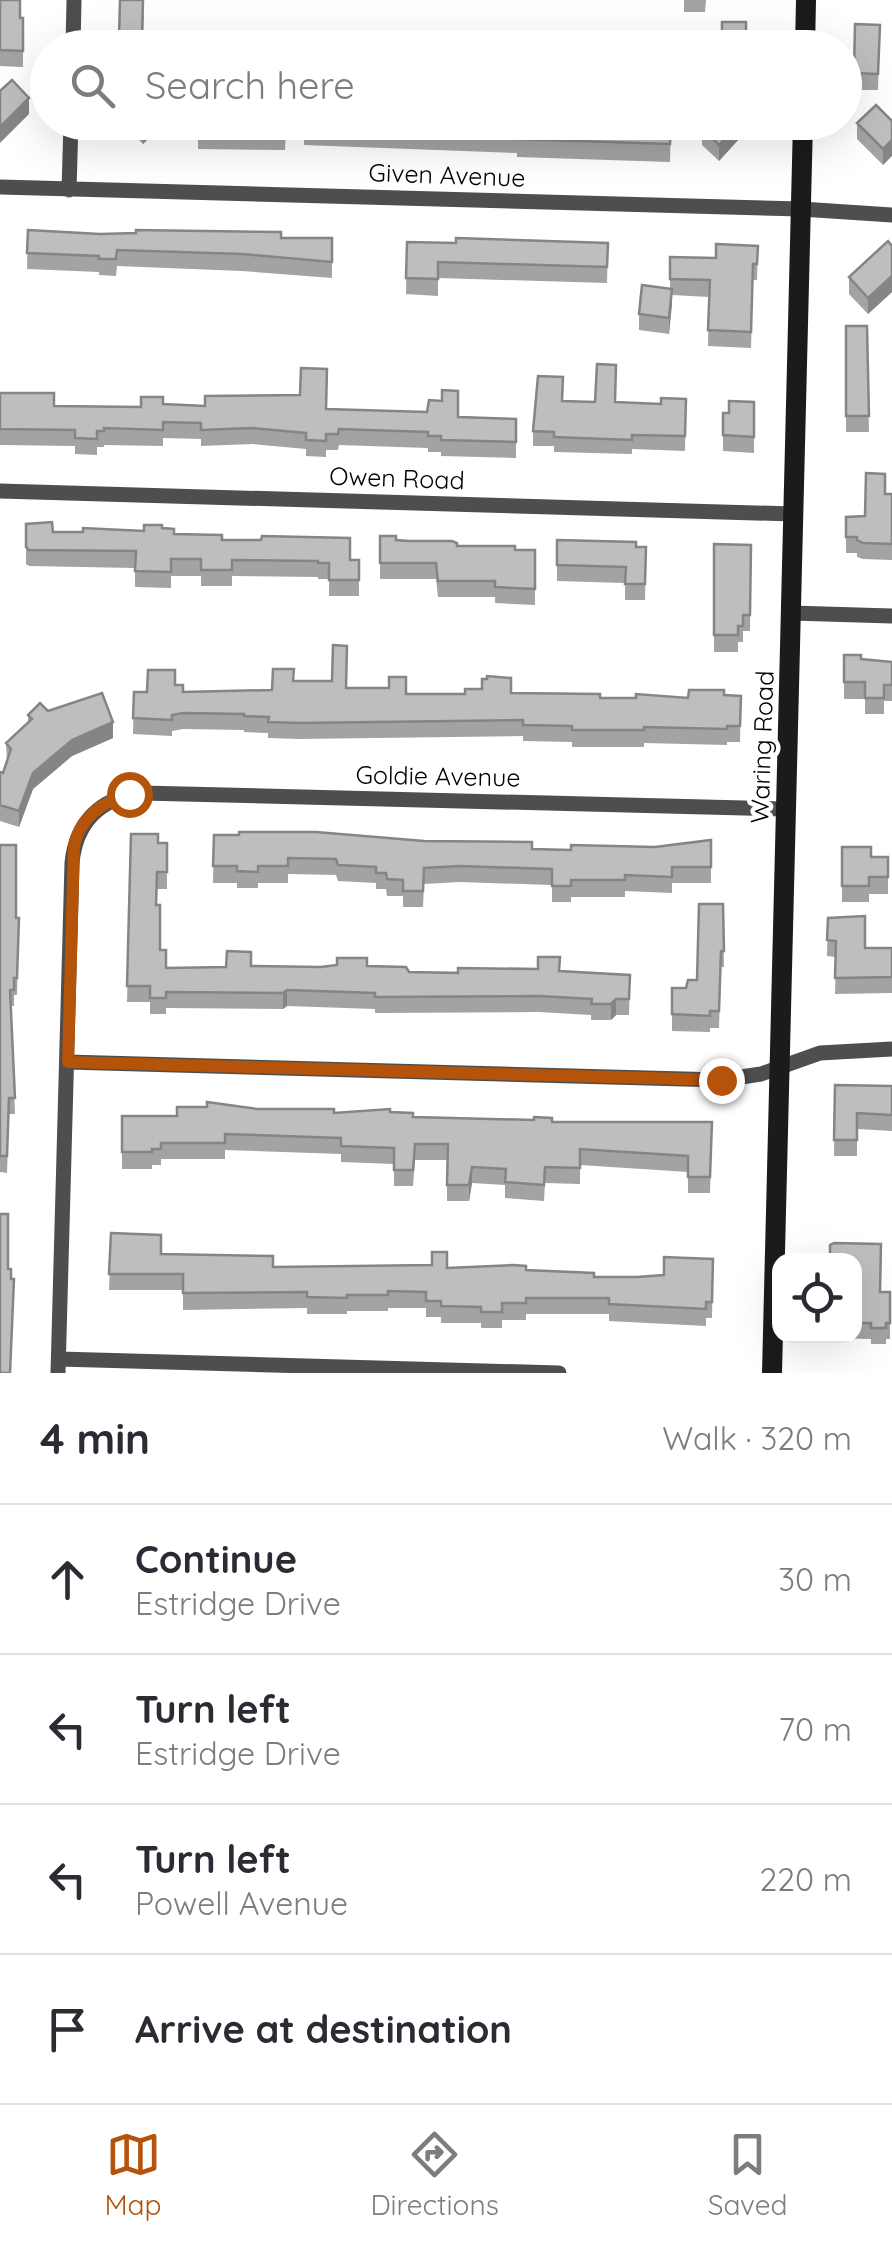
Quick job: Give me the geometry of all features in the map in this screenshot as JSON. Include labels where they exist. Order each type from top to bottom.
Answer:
[{"type":"street","points":[[73,30],[74,0]]},
{"type":"street","points":[[805,30],[806,0]]},
{"type":"street","points":[[69,190],[70,140]]},
{"type":"street","name":"Waring Road","points":[[772,1373],[803,140]]},
{"type":"street","name":"Given Avenue","points":[[0,187],[892,215]]},
{"type":"street","name":"Owen Road","points":[[0,491],[794,514]]},
{"type":"street","points":[[791,612],[892,616]]},
{"type":"street","name":"Goldie Avenue","points":[[68,1062],[72,863],[76,836],[94,812],[119,797],[142,793],[785,809]]},
{"type":"street","points":[[559,1373],[59,1366],[68,1062],[699,1080],[740,1078],[820,1054],[892,1050]]},
{"type":"building","points":[[0,0],[20,0],[23,51],[0,50]]},
{"type":"building","points":[[120,0],[143,0],[142,30],[119,30]]},
{"type":"building","points":[[722,22],[746,22],[746,30],[722,30]]},
{"type":"building","points":[[855,24],[880,25],[878,74],[862,73],[862,30],[855,30]]},
{"type":"building","points":[[12,80],[29,98],[0,127],[0,91]]},
{"type":"building","points":[[876,105],[892,121],[892,140],[883,149],[862,128],[862,118]]},
{"type":"building","points":[[548,140],[670,140],[670,144]]},
{"type":"building","points":[[28,230],[100,234],[136,230],[281,232],[281,238],[332,238],[332,262],[117,250],[116,259],[27,253]]},
{"type":"building","points":[[456,238],[608,243],[607,267],[438,262],[438,279],[406,278],[407,242],[456,243]]},
{"type":"building","points":[[888,241],[892,246],[892,276],[868,298],[849,277]]},
{"type":"building","points":[[716,244],[758,246],[757,264],[753,264],[751,332],[708,330],[710,280],[670,279],[670,257],[716,258]]},
{"type":"building","points":[[642,285],[672,289],[669,318],[639,314]]},
{"type":"building","points":[[846,326],[867,326],[869,416],[846,416]]},
{"type":"building","points":[[597,364],[616,365],[615,402],[661,404],[661,398],[686,399],[685,436],[632,435],[632,440],[554,437],[554,432],[533,431],[538,376],[563,377],[562,401],[595,402]]},
{"type":"building","points":[[301,368],[327,369],[326,409],[427,412],[429,400],[442,401],[442,390],[458,391],[458,417],[516,419],[516,442],[441,440],[441,436],[428,436],[428,432],[339,429],[338,434],[326,434],[326,441],[306,440],[306,433],[252,428],[201,430],[201,423],[163,422],[163,430],[104,428],[97,431],[97,439],[75,438],[75,430],[0,429],[0,393],[54,393],[54,406],[141,407],[141,397],[163,397],[163,404],[205,406],[205,396],[300,395]]},
{"type":"building","points":[[729,401],[754,402],[754,437],[723,435],[723,413],[729,413]]},
{"type":"building","points":[[866,473],[885,474],[885,494],[892,494],[892,544],[863,543],[857,537],[846,537],[846,517],[865,516]]},
{"type":"building","points":[[52,522],[53,532],[83,532],[83,528],[144,531],[144,525],[162,525],[174,529],[174,534],[222,535],[222,540],[261,540],[262,536],[350,538],[350,560],[359,560],[359,580],[329,580],[329,563],[318,561],[232,560],[232,570],[201,570],[201,559],[171,559],[171,572],[135,571],[136,551],[29,550],[26,524]]},
{"type":"building","points":[[380,536],[452,541],[457,546],[535,550],[535,589],[495,587],[495,581],[438,581],[436,563],[380,563]]},
{"type":"building","points":[[557,540],[636,542],[636,547],[646,547],[645,584],[625,584],[626,567],[557,565]]},
{"type":"building","points":[[714,544],[751,545],[750,615],[743,615],[738,635],[714,635]]},
{"type":"building","points":[[333,645],[347,646],[346,688],[389,688],[389,677],[406,677],[406,694],[465,694],[465,689],[482,689],[482,679],[487,676],[511,678],[511,693],[688,698],[689,690],[724,690],[724,695],[741,696],[740,726],[572,730],[572,726],[523,725],[523,720],[299,723],[268,722],[269,717],[244,714],[183,713],[172,715],[172,720],[133,718],[134,692],[147,692],[148,670],[175,670],[175,685],[183,685],[183,692],[272,690],[273,669],[294,669],[293,681],[332,681]]},
{"type":"building","points":[[844,655],[892,662],[892,685],[884,685],[884,698],[865,698],[865,682],[844,682]]},
{"type":"building","points":[[102,693],[113,722],[72,740],[33,773],[19,811],[0,805],[0,772],[3,773],[11,749],[6,743],[32,719],[28,715],[40,703],[48,711]]},
{"type":"building","points":[[239,832],[532,842],[532,849],[571,850],[571,845],[655,847],[711,840],[711,867],[672,867],[672,877],[625,875],[625,880],[571,880],[571,886],[552,886],[552,869],[424,868],[423,891],[403,891],[403,880],[387,879],[386,873],[376,873],[376,867],[338,865],[336,859],[288,858],[288,866],[258,866],[258,872],[237,871],[237,866],[213,866],[214,835]]},
{"type":"building","points":[[131,834],[158,834],[158,843],[167,843],[167,872],[157,872],[156,905],[160,905],[160,950],[166,950],[166,968],[226,967],[227,951],[251,952],[251,966],[321,967],[337,965],[337,958],[367,958],[367,966],[458,973],[458,968],[538,969],[538,957],[560,957],[559,971],[630,975],[629,999],[591,1004],[592,999],[539,996],[375,997],[375,993],[287,990],[166,992],[166,998],[150,998],[150,986],[127,986]]},
{"type":"building","points":[[0,845],[16,845],[19,918],[17,978],[14,990],[10,990],[15,1098],[9,1098],[7,1156],[0,1156]]},
{"type":"building","points":[[842,847],[871,847],[871,857],[888,857],[888,877],[869,877],[869,886],[842,886]]},
{"type":"building","points":[[699,904],[723,904],[719,1011],[710,1011],[710,1016],[672,1014],[672,988],[686,988],[688,980],[697,980]]},
{"type":"building","points":[[865,916],[865,948],[892,948],[892,977],[835,978],[836,941],[827,940],[828,918]]},
{"type":"building","points":[[835,1085],[892,1086],[892,1115],[857,1113],[857,1140],[834,1140]]},
{"type":"building","points":[[207,1102],[257,1109],[334,1109],[334,1113],[390,1109],[413,1113],[413,1117],[712,1122],[710,1177],[688,1177],[688,1156],[580,1149],[580,1168],[545,1167],[544,1185],[505,1182],[506,1169],[472,1167],[469,1185],[447,1185],[448,1144],[415,1144],[413,1170],[394,1170],[394,1148],[341,1146],[341,1138],[225,1134],[225,1143],[161,1143],[161,1149],[152,1152],[122,1152],[122,1116],[177,1116],[177,1107],[207,1107]]},
{"type":"building","points":[[0,1214],[8,1214],[8,1269],[14,1279],[10,1373],[0,1373]]},
{"type":"building","points":[[111,1233],[161,1235],[161,1254],[273,1256],[273,1267],[432,1265],[432,1252],[447,1252],[447,1268],[513,1265],[526,1266],[526,1270],[594,1273],[594,1277],[637,1277],[664,1275],[664,1257],[713,1259],[712,1302],[706,1302],[706,1309],[609,1304],[609,1298],[526,1298],[526,1303],[502,1303],[502,1312],[481,1312],[481,1307],[441,1306],[441,1301],[426,1301],[426,1292],[388,1291],[388,1295],[347,1298],[307,1297],[307,1292],[183,1293],[183,1274],[109,1274]]},
{"type":"building","points":[[881,1244],[880,1292],[890,1292],[890,1323],[886,1323],[886,1328],[871,1328],[871,1323],[862,1323],[862,1253],[830,1253],[830,1245]]},
{"type":"route","points":[[129,794],[102,805],[76,836],[72,863],[68,1062],[721,1080]]}]
